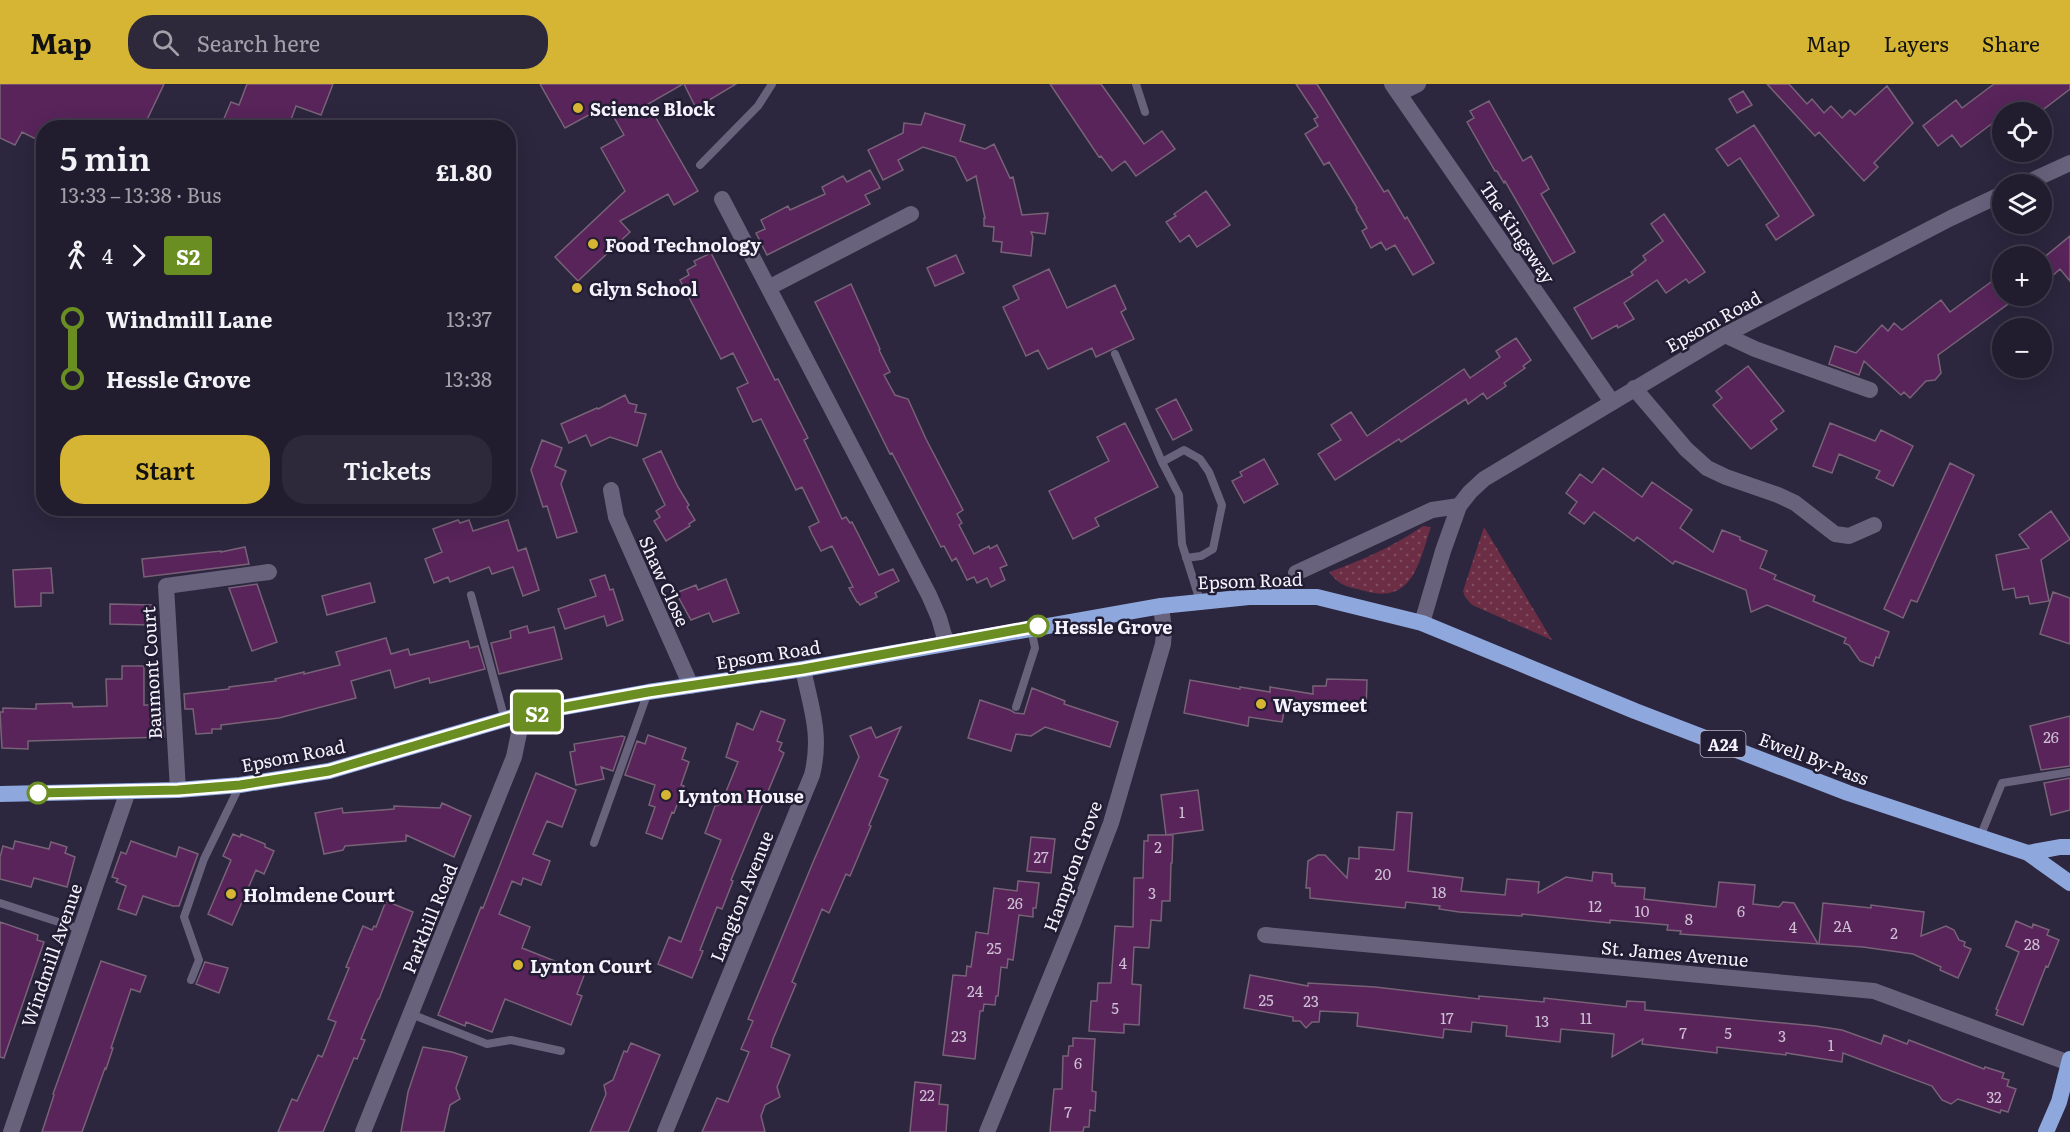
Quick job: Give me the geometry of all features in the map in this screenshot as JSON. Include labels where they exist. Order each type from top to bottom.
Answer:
[{"type":"highway","name":"Epsom Road","points":[[0,794],[178,790],[240,785],[329,771],[510,718],[648,692],[803,669],[946,642],[1161,606],[1249,597],[1317,597],[1422,623]]},
{"type":"highway","name":"Ewell By-Pass","points":[[1422,623],[1635,711],[1848,793],[2028,853],[2070,883]]},
{"type":"highway","name":"Ewell By-Pass","points":[[2028,853],[2070,847]]},
{"type":"highway","points":[[2046,1132],[2059,1102],[2069,1061]]},
{"type":"highway","points":[[2059,1102],[2070,1087]]},
{"type":"street","points":[[1396,89],[1418,84]]},
{"type":"street","name":"The Kingsway","points":[[1396,89],[1612,402]]},
{"type":"street","points":[[2046,174],[2070,163]]},
{"type":"street","points":[[722,199],[929,595],[946,642]]},
{"type":"street","name":"Epsom Road","points":[[1422,623],[1443,550],[1459,506],[1484,479],[1725,334],[1951,218],[1992,200]]},
{"type":"street","points":[[770,287],[911,214]]},
{"type":"street","points":[[1725,334],[1755,349],[1870,390]]},
{"type":"street","points":[[1634,388],[1686,449],[1707,468],[1795,503],[1835,534],[1849,536],[1874,525]]},
{"type":"street","name":"Shaw Close","points":[[611,490],[616,517],[691,686]]},
{"type":"street","name":"Epsom Road","points":[[1296,573],[1432,510],[1459,506]]},
{"type":"street","name":"Baumont Court","points":[[178,790],[166,586],[269,572]]},
{"type":"street","name":"Hampton Grove","points":[[987,1132],[1111,823],[1163,644],[1161,606]]},
{"type":"street","name":"Langton Avenue","points":[[665,1132],[812,775],[817,756],[818,736],[803,669]]},
{"type":"street","name":"Parkhill Road","points":[[363,1132],[514,757],[519,733],[510,718]]},
{"type":"street","name":"Windmill Avenue","points":[[11,1132],[128,791]]},
{"type":"street","name":"St. James Avenue","points":[[1265,935],[1874,991],[2069,1061]]},
{"type":"lane","points":[[700,165],[758,106],[772,84]]},
{"type":"lane","points":[[1136,84],[1145,112]]},
{"type":"lane","points":[[1115,354],[1162,462],[1179,495],[1182,544],[1200,602]]},
{"type":"lane","points":[[1162,462],[1184,450],[1200,459],[1209,472],[1222,505],[1213,549],[1201,556],[1186,558]]},
{"type":"lane","points":[[471,595],[510,718]]},
{"type":"lane","points":[[1016,708],[1035,648],[1031,628]]},
{"type":"lane","points":[[594,843],[648,692]]},
{"type":"lane","points":[[1980,837],[2002,783],[2070,772]]},
{"type":"lane","points":[[191,980],[199,960],[184,917],[204,859],[240,785]]},
{"type":"lane","points":[[0,903],[80,929]]},
{"type":"lane","points":[[411,1014],[487,1044],[511,1040],[561,1052]]},
{"type":"shaded area","points":[[1423,526],[1431,527],[1418,566],[1404,586],[1394,592],[1381,594],[1348,587],[1337,581],[1329,572],[1378,552]]},
{"type":"shaded area","points":[[1484,527],[1552,640],[1472,605],[1465,597],[1463,591]]},
{"type":"building","points":[[0,84],[164,84],[147,120],[36,120],[36,139],[22,132],[15,145],[0,138]]},
{"type":"building","points":[[247,84],[333,84],[321,115],[296,106],[291,120],[223,120],[231,102],[239,105]]},
{"type":"building","points":[[540,84],[683,84],[648,104],[698,191],[674,205],[668,194],[620,221],[630,232],[578,281],[555,257],[625,191],[601,148],[624,135],[607,105],[565,128]]},
{"type":"building","points":[[684,84],[736,84],[696,108]]},
{"type":"building","points":[[1050,84],[1101,84],[1144,144],[1162,131],[1175,149],[1136,176],[1125,161],[1112,171],[1101,156],[1099,157]]},
{"type":"building","points":[[1296,84],[1317,84],[1384,192],[1388,190],[1434,263],[1413,275],[1395,245],[1386,250],[1381,242],[1371,248],[1362,231],[1367,228],[1357,208],[1329,162],[1324,165],[1305,134],[1318,126],[1314,119],[1318,117]]},
{"type":"building","points":[[1767,84],[1789,84],[1807,104],[1812,99],[1824,113],[1831,106],[1842,118],[1850,110],[1855,115],[1887,86],[1913,123],[1874,163],[1878,167],[1864,181],[1819,132],[1815,136]]},
{"type":"building","points":[[1994,84],[2070,84],[2070,89],[2052,103],[1992,102],[1992,124],[1961,147],[1952,135],[1938,146],[1923,126],[1956,100],[1962,108]]},
{"type":"building","points":[[1743,91],[1752,105],[1737,113],[1729,99]]},
{"type":"building","points":[[1489,101],[1523,161],[1531,156],[1549,189],[1541,194],[1575,252],[1553,264],[1505,181],[1504,183],[1495,171],[1467,122],[1474,118],[1470,111]]},
{"type":"building","points":[[925,113],[965,125],[960,141],[985,149],[994,144],[1010,178],[1013,177],[1022,215],[1048,213],[1045,234],[1031,232],[1033,237],[1031,256],[1001,252],[1002,242],[993,241],[994,227],[984,226],[985,218],[976,176],[967,181],[955,157],[923,147],[898,160],[903,170],[883,180],[868,150],[903,133],[904,123],[921,125]]},
{"type":"building","points":[[1754,125],[1814,215],[1776,240],[1766,225],[1779,216],[1740,158],[1728,166],[1716,149]]},
{"type":"building","points":[[870,170],[880,188],[865,195],[870,204],[767,255],[756,233],[765,229],[761,220],[788,206],[790,210],[825,194],[822,187],[843,176],[847,182]]},
{"type":"building","points":[[1206,191],[1230,225],[1197,247],[1189,235],[1180,242],[1166,222]]},
{"type":"building","points":[[1664,214],[1705,272],[1689,283],[1686,279],[1666,293],[1657,280],[1624,303],[1634,319],[1618,328],[1617,325],[1592,339],[1574,308],[1633,275],[1631,272],[1646,260],[1643,256],[1663,241],[1651,224]]},
{"type":"building","points":[[2070,236],[2070,281],[2060,269],[2052,276],[2052,251]]},
{"type":"building","points":[[711,253],[775,380],[778,379],[808,438],[804,440],[842,519],[846,517],[850,523],[852,522],[879,575],[893,569],[899,581],[875,593],[877,597],[860,605],[849,588],[853,587],[832,546],[821,551],[812,534],[809,527],[819,522],[802,487],[796,490],[761,419],[753,422],[737,388],[748,383],[733,353],[721,359],[680,280],[689,275],[687,270],[696,265],[694,261]]},
{"type":"building","points":[[956,255],[964,273],[935,286],[927,268]]},
{"type":"building","points":[[1049,269],[1067,308],[1115,285],[1126,309],[1121,312],[1134,339],[1096,357],[1092,348],[1048,369],[1038,350],[1026,356],[1003,307],[1019,299],[1013,286]]},
{"type":"building","points":[[1991,282],[1992,306],[2005,306],[1938,355],[1941,373],[1935,380],[1926,381],[1910,398],[1904,392],[1901,395],[1864,361],[1859,375],[1829,364],[1835,346],[1856,353],[1882,325],[1888,331],[1894,323],[1902,330],[1941,300],[1950,312]]},
{"type":"building","points":[[851,284],[890,372],[884,375],[895,395],[908,399],[963,510],[957,514],[962,523],[959,525],[974,554],[989,546],[990,549],[997,545],[1007,565],[1000,568],[1005,580],[991,587],[987,578],[977,583],[974,577],[967,580],[956,558],[952,561],[944,546],[941,547],[892,453],[890,454],[815,302]]},
{"type":"building","points":[[1516,338],[1531,360],[1523,366],[1525,368],[1504,383],[1506,386],[1487,399],[1483,393],[1468,404],[1466,399],[1401,442],[1399,439],[1335,480],[1318,454],[1341,440],[1331,425],[1351,412],[1367,436],[1464,369],[1470,378],[1500,357],[1496,351]]},
{"type":"building","points":[[1748,366],[1784,411],[1771,421],[1777,429],[1751,449],[1713,405],[1722,398],[1716,391]]},
{"type":"building","points":[[625,395],[629,403],[637,405],[635,412],[646,414],[637,446],[610,437],[591,446],[586,435],[569,443],[561,424]]},
{"type":"building","points":[[1176,399],[1192,430],[1173,440],[1156,409]]},
{"type":"building","points":[[1125,423],[1158,487],[1095,518],[1099,526],[1073,539],[1049,491],[1109,461],[1097,437]]},
{"type":"building","points":[[1830,423],[1875,441],[1881,430],[1913,446],[1893,486],[1876,478],[1880,471],[1839,454],[1832,473],[1813,466]]},
{"type":"building","points":[[542,440],[562,448],[555,466],[566,471],[561,484],[577,532],[557,538],[547,506],[543,507],[531,470]]},
{"type":"building","points":[[661,451],[695,520],[689,524],[690,526],[666,541],[654,521],[660,517],[656,511],[665,505],[643,459]]},
{"type":"building","points":[[1264,459],[1278,484],[1244,503],[1232,481],[1242,476],[1240,472]]},
{"type":"building","points":[[1950,463],[1974,475],[1917,602],[1911,600],[1903,618],[1884,609]]},
{"type":"building","points":[[1603,468],[1642,497],[1652,482],[1692,510],[1680,528],[1713,552],[1722,530],[1740,537],[1740,540],[1767,551],[1760,568],[1776,575],[1774,579],[1815,596],[1813,601],[1889,632],[1879,658],[1876,657],[1873,666],[1860,661],[1849,645],[1844,643],[1846,638],[1767,605],[1751,612],[1746,590],[1675,561],[1673,564],[1637,537],[1634,541],[1594,512],[1584,524],[1569,513],[1577,502],[1566,493],[1580,474],[1592,483]]},
{"type":"building","points":[[2051,511],[2070,539],[2041,560],[2049,601],[2030,604],[2028,596],[2016,598],[2014,588],[2003,590],[1996,555],[2029,548],[2019,535]]},
{"type":"building","points":[[458,520],[460,523],[469,520],[473,531],[508,520],[518,551],[526,548],[539,590],[523,596],[513,567],[492,574],[489,567],[450,582],[448,577],[434,583],[425,559],[442,552],[433,529]]},
{"type":"building","points":[[245,547],[249,564],[144,577],[142,559],[221,552]]},
{"type":"building","points":[[51,568],[53,593],[41,593],[41,606],[15,607],[13,570]]},
{"type":"building","points":[[605,575],[610,590],[613,589],[623,620],[607,626],[604,616],[565,629],[558,609],[596,596],[590,580]]},
{"type":"building","points":[[726,579],[739,613],[713,622],[709,613],[691,620],[676,593],[696,585],[698,590]]},
{"type":"building","points":[[370,583],[375,602],[327,615],[322,596]]},
{"type":"building","points":[[257,584],[277,642],[252,651],[229,588]]},
{"type":"building","points":[[2053,592],[2070,598],[2070,644],[2040,634]]},
{"type":"building","points":[[110,604],[152,605],[150,625],[110,624]]},
{"type":"building","points":[[527,626],[529,633],[554,627],[562,659],[499,674],[491,643],[511,638],[510,631]]},
{"type":"building","points":[[386,638],[391,654],[408,649],[410,655],[468,641],[470,648],[478,646],[485,669],[430,683],[429,678],[395,688],[390,670],[351,681],[356,698],[279,718],[221,725],[221,729],[212,729],[212,733],[196,734],[193,709],[185,709],[184,694],[276,681],[275,679],[340,665],[336,652]]},
{"type":"building","points":[[122,666],[144,666],[144,705],[162,705],[164,737],[28,741],[28,749],[2,748],[0,712],[3,712],[3,708],[36,709],[36,704],[72,703],[73,707],[107,706],[106,679],[122,679]]},
{"type":"building","points":[[1327,679],[1367,680],[1366,712],[1285,707],[1282,722],[1249,717],[1248,726],[1184,713],[1190,680],[1240,689],[1240,687],[1270,692],[1270,687],[1313,694],[1313,686],[1326,686]]},
{"type":"building","points":[[1032,688],[1065,701],[1064,704],[1118,722],[1110,747],[1045,727],[1031,736],[1016,734],[1011,751],[968,738],[980,700],[1024,714]]},
{"type":"building","points":[[761,711],[785,720],[777,741],[782,743],[779,750],[784,753],[731,880],[733,881],[722,909],[717,907],[692,978],[658,964],[669,937],[681,942],[721,840],[705,833],[715,806],[721,804],[738,762],[726,757],[737,723],[753,730]]},
{"type":"building","points":[[2070,716],[2070,766],[2041,770],[2030,726]]},
{"type":"building","points":[[871,727],[876,738],[901,727],[879,776],[888,780],[869,825],[871,826],[850,876],[846,874],[829,913],[822,909],[792,982],[796,984],[773,1039],[771,1047],[790,1055],[777,1087],[780,1097],[765,1105],[761,1116],[765,1132],[702,1132],[717,1098],[728,1102],[749,1052],[741,1049],[753,1021],[748,1019],[859,757],[850,736]]},
{"type":"building","name":"Lynton House","points":[[648,735],[686,748],[682,759],[689,762],[681,785],[684,786],[662,839],[646,833],[655,807],[649,805],[655,785],[625,775],[637,741],[645,744]]},
{"type":"building","points":[[625,737],[613,771],[601,767],[604,779],[576,785],[570,752],[575,751],[574,744]]},
{"type":"building","name":"Lynton Court","points":[[536,773],[576,790],[562,827],[547,821],[533,854],[550,861],[541,885],[523,878],[521,885],[512,881],[499,914],[530,927],[522,948],[585,973],[577,994],[582,996],[571,1025],[505,999],[492,1032],[466,1022],[465,1026],[438,1015]]},
{"type":"building","points":[[2070,778],[2070,810],[2051,815],[2044,783]]},
{"type":"building","points":[[1198,790],[1203,830],[1166,835],[1161,795]]},
{"type":"building","points":[[442,803],[471,816],[454,857],[406,835],[406,841],[345,846],[343,850],[324,854],[315,813],[342,808],[343,813],[394,809],[394,806],[440,808]]},
{"type":"building","points":[[1397,812],[1412,813],[1408,871],[1463,878],[1461,891],[1505,895],[1507,879],[1539,882],[1538,893],[1566,877],[1592,881],[1593,872],[1612,874],[1612,883],[1615,883],[1615,886],[1645,888],[1644,899],[1716,907],[1719,882],[1755,885],[1753,904],[1779,907],[1783,902],[1794,903],[1818,944],[1680,934],[1681,931],[1667,930],[1668,925],[1610,920],[1610,923],[1522,914],[1522,916],[1459,912],[1439,909],[1440,906],[1406,902],[1405,908],[1310,898],[1310,888],[1306,888],[1308,861],[1318,855],[1325,855],[1347,878],[1349,858],[1359,859],[1359,847],[1394,850]]},
{"type":"building","name":"Holmdene Court","points":[[233,834],[240,837],[241,834],[265,844],[265,847],[274,851],[264,874],[256,870],[232,925],[208,914],[231,860],[223,856]]},
{"type":"building","points":[[1148,835],[1173,835],[1172,863],[1170,901],[1162,901],[1161,921],[1151,920],[1149,948],[1134,947],[1132,984],[1141,985],[1139,1025],[1124,1024],[1124,1033],[1089,1031],[1091,1001],[1097,1001],[1098,983],[1111,983],[1115,926],[1133,927],[1134,878],[1143,878],[1144,841],[1148,841]]},
{"type":"building","points":[[1031,837],[1055,839],[1051,873],[1027,871]]},
{"type":"building","points":[[15,841],[49,849],[51,842],[67,847],[65,853],[75,857],[67,887],[34,878],[31,887],[0,879],[0,857],[3,846],[13,849]]},
{"type":"building","points":[[131,841],[176,857],[179,847],[198,854],[179,906],[143,896],[136,915],[118,909],[126,886],[116,882],[118,879],[112,877],[121,852],[126,854]]},
{"type":"building","points":[[1018,881],[1039,883],[1036,908],[1033,908],[1033,917],[1019,915],[1013,960],[1008,959],[1007,968],[1001,967],[995,1005],[984,1004],[983,1011],[980,1011],[975,1059],[943,1055],[953,975],[966,976],[967,966],[971,967],[976,932],[988,934],[994,888],[1017,891]]},
{"type":"building","points":[[386,901],[413,912],[361,1039],[365,1040],[357,1059],[354,1058],[323,1132],[278,1132],[292,1099],[297,1101],[318,1055],[322,1057],[336,1022],[328,1019],[363,926],[372,930],[374,926],[376,927]]},
{"type":"building","points":[[1823,903],[1871,908],[1871,905],[1924,912],[1921,936],[1946,926],[1954,930],[1959,940],[1965,942],[1964,946],[1971,949],[1958,978],[1913,954],[1819,944]]},
{"type":"building","points":[[2016,921],[2032,928],[2033,924],[2049,930],[2047,935],[2059,940],[2048,967],[2046,966],[2023,1025],[1996,1015],[1998,1010],[1996,1009],[2019,952],[2006,946]]},
{"type":"building","points":[[0,922],[38,935],[37,940],[44,942],[4,1058],[0,1057]]},
{"type":"building","points":[[101,961],[146,976],[140,992],[131,989],[106,1069],[82,1132],[42,1132],[53,1094]]},
{"type":"building","points":[[205,962],[228,968],[219,993],[196,984]]},
{"type":"building","points":[[1250,975],[1308,986],[1308,983],[1375,987],[1479,999],[1479,996],[1544,1002],[1544,998],[1626,1007],[1627,1001],[1645,1002],[1645,1010],[1816,1026],[1842,1030],[1881,1044],[1884,1035],[1907,1044],[1909,1040],[1984,1069],[1985,1067],[2004,1073],[2002,1078],[2009,1080],[2007,1086],[2016,1089],[2008,1112],[2001,1110],[2000,1113],[1958,1099],[1951,1104],[1942,1100],[1932,1086],[1843,1053],[1842,1062],[1786,1053],[1786,1055],[1717,1047],[1717,1053],[1642,1044],[1643,1039],[1612,1057],[1614,1034],[1561,1029],[1560,1042],[1506,1036],[1507,1026],[1472,1022],[1471,1032],[1444,1029],[1443,1038],[1357,1026],[1358,1013],[1320,1011],[1319,1022],[1312,1022],[1306,1028],[1300,1021],[1293,1021],[1293,1017],[1244,1008]]},
{"type":"building","points":[[1073,1038],[1095,1039],[1092,1091],[1096,1092],[1095,1111],[1090,1110],[1089,1127],[1084,1127],[1083,1132],[1050,1132],[1054,1089],[1062,1089],[1063,1056],[1068,1056],[1069,1046],[1073,1046]]},
{"type":"building","points":[[631,1043],[660,1055],[628,1132],[590,1132],[606,1094],[604,1085],[613,1080],[624,1051],[627,1052]]},
{"type":"building","points":[[423,1047],[467,1057],[456,1088],[460,1099],[450,1105],[444,1132],[401,1132],[408,1092]]},
{"type":"building","points":[[915,1082],[941,1085],[939,1104],[948,1105],[946,1132],[910,1132]]},
{"type":"bus line","name":"S2","points":[[38,793],[178,790],[240,785],[329,771],[516,716],[648,692],[803,669],[1038,626]]},
{"type":"place","name":"Science Block","points":[[578,108]]},
{"type":"place","name":"Food Technology","points":[[593,244]]},
{"type":"place","name":"Glyn School","points":[[577,288]]},
{"type":"place","name":"Hessle Grove","points":[[1038,626]]},
{"type":"place","name":"Waysmeet","points":[[1261,704]]},
{"type":"place","name":"Lynton House","points":[[666,795]]},
{"type":"place","name":"Holmdene Court","points":[[231,894]]},
{"type":"place","name":"Lynton Court","points":[[518,965]]}]
